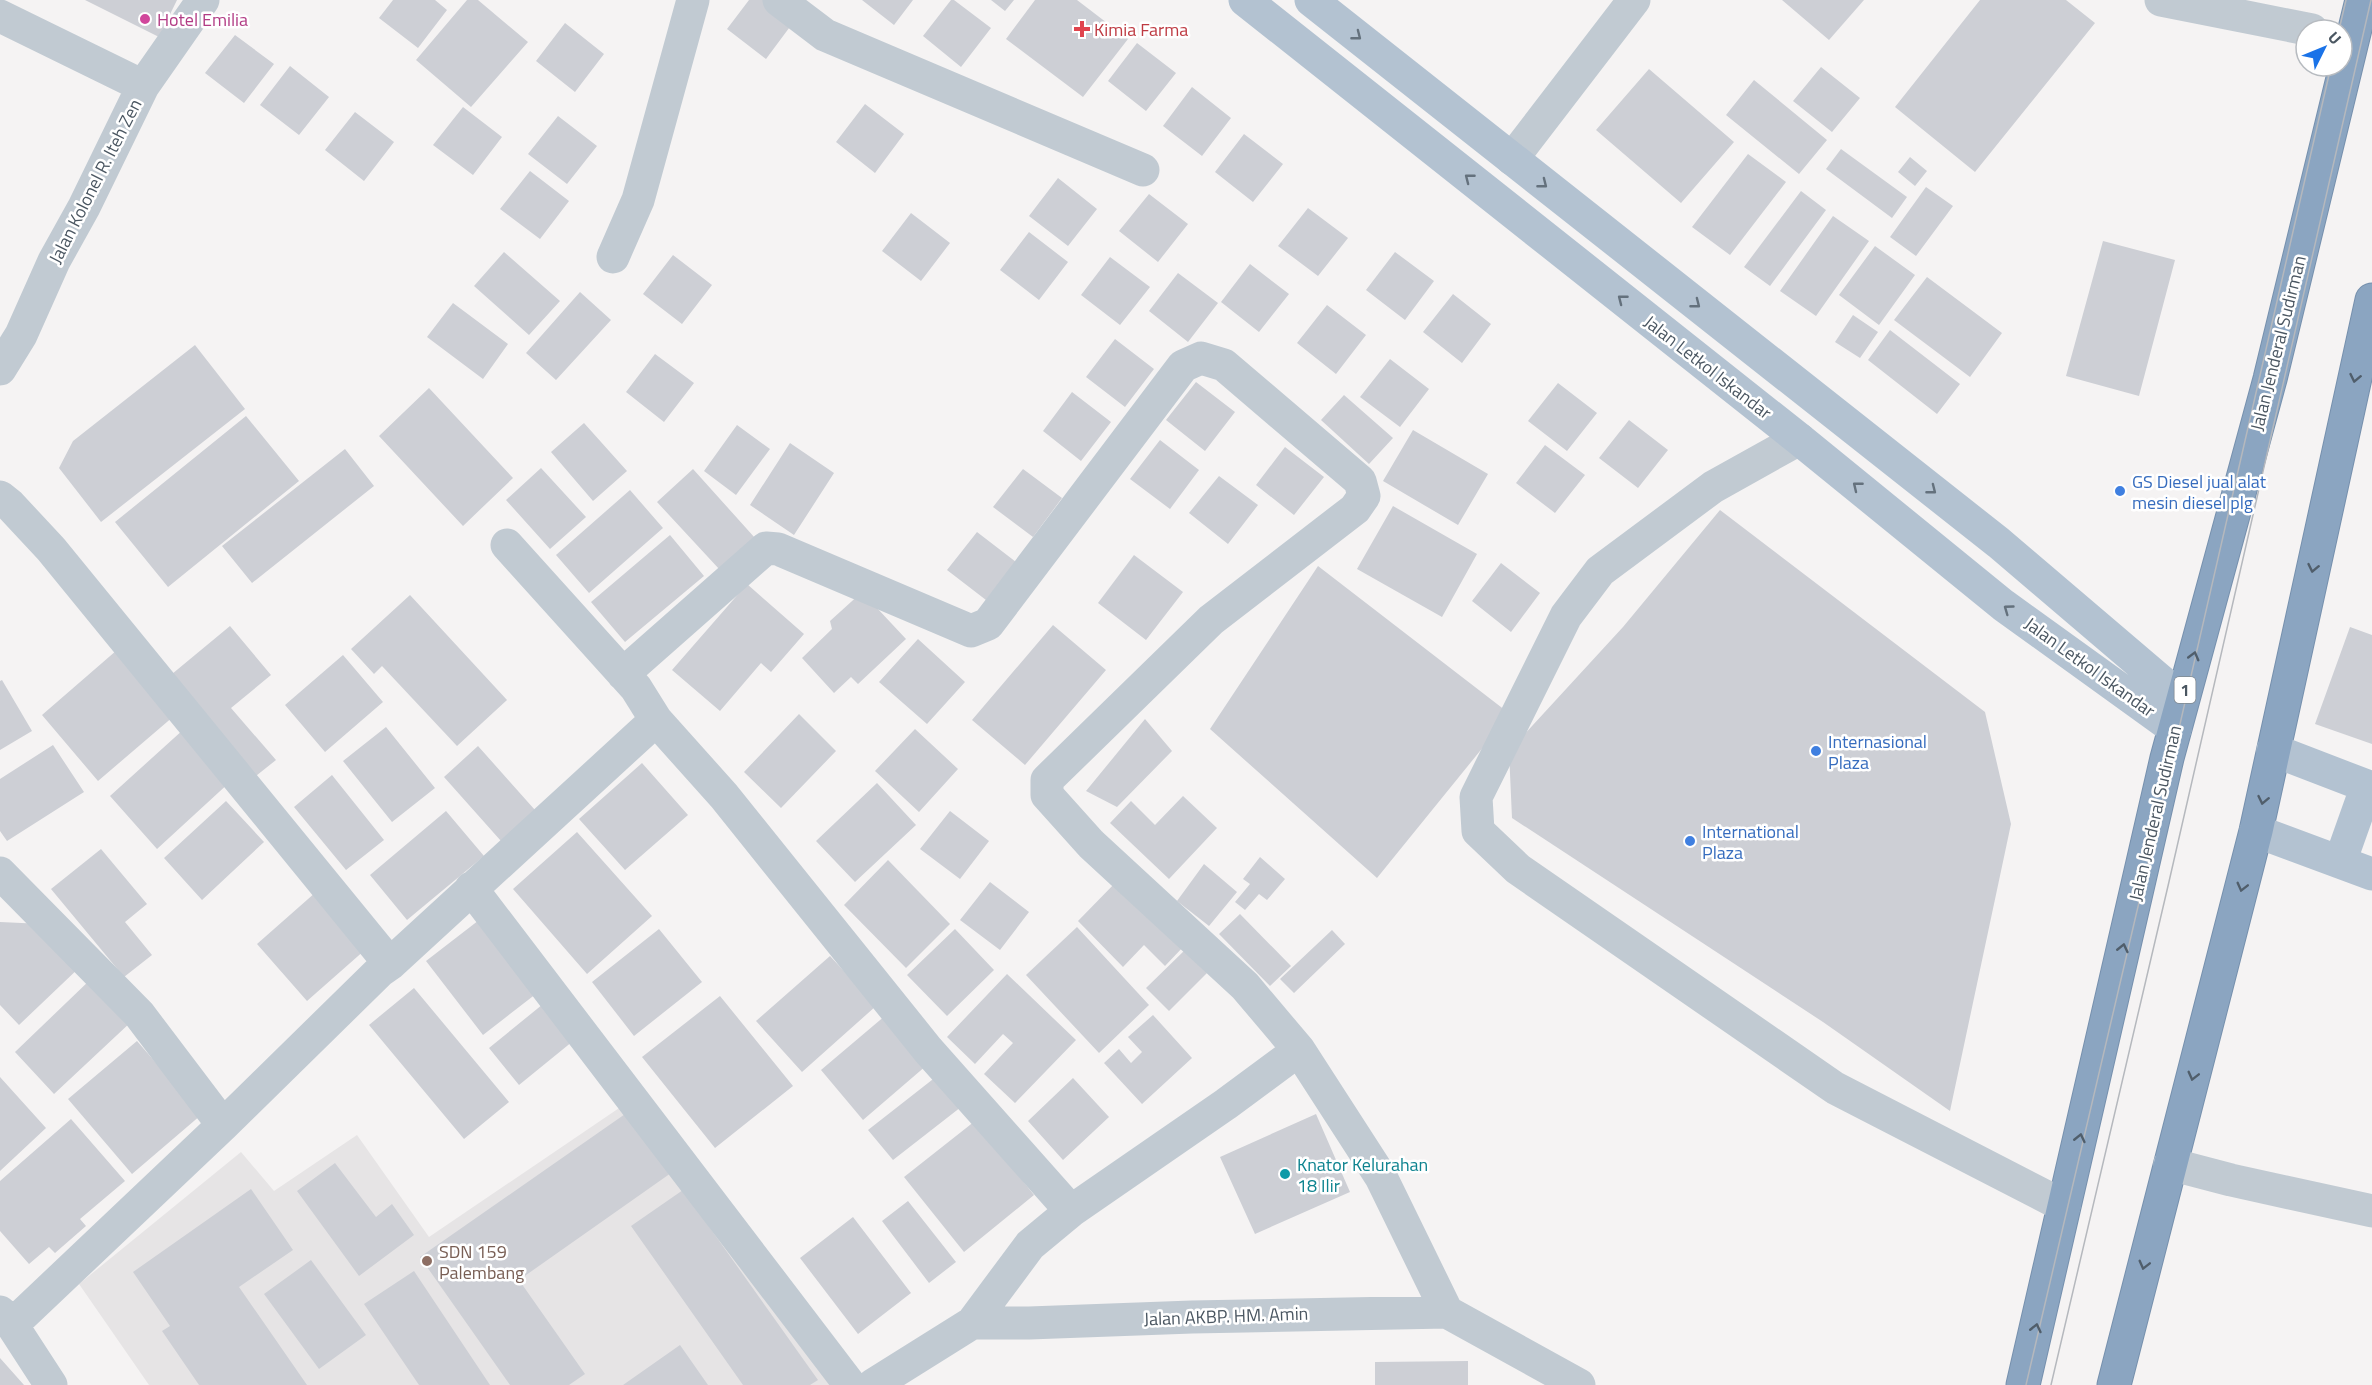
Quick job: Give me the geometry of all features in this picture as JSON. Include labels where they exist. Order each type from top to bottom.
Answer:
[{"type":"highway","name":"Jalan Jenderal Sudirman","points":[[2354,21],[2362,0]]},
{"type":"highway","name":"Jalan Jenderal Sudirman","points":[[2024,1385],[2179,714],[2270,380],[2339,78]]},
{"type":"highway","points":[[2114,1385],[2256,831],[2372,300]]},
{"type":"main road","name":"Jalan Letkol Iskandar","points":[[1245,0],[1799,438],[2003,605],[2066,650],[2179,714]]},
{"type":"main road","name":"Jalan Letkol Iskandar","points":[[1311,0],[1999,543],[2086,616],[2179,714]]},
{"type":"main road","points":[[2066,650],[2086,616]]},
{"type":"main road","points":[[2273,750],[2370,787],[2340,862]]},
{"type":"main road","points":[[2256,831],[2372,874]]},
{"type":"street","name":"Jalan Kolonel R. Iteh Zen","points":[[0,369],[21,335],[54,261],[84,207],[143,86],[203,0]]},
{"type":"street","points":[[613,257],[638,200],[693,0]]},
{"type":"street","points":[[779,0],[825,35],[1143,170]]},
{"type":"street","points":[[1512,159],[1634,0]]},
{"type":"street","points":[[2161,0],[2294,26]]},
{"type":"street","points":[[0,16],[143,86]]},
{"type":"street","points":[[623,674],[766,548],[778,549],[972,631],[988,624],[1183,366],[1201,358],[1224,365],[1360,481],[1364,496],[1355,509],[1211,620],[1047,780],[1047,795],[1091,844],[1245,986],[1299,1050],[1381,1177],[1448,1312]]},
{"type":"street","points":[[1799,438],[1713,487],[1600,572],[1566,616],[1476,797],[1478,831],[1518,869],[1836,1088],[2064,1206]]},
{"type":"street","points":[[0,497],[51,549],[390,964]]},
{"type":"street","points":[[507,545],[636,688],[656,720],[724,796],[928,1050],[1071,1211]]},
{"type":"street","points":[[51,1385],[6,1318],[223,1125],[380,971],[656,720]]},
{"type":"street","points":[[0,873],[139,1014],[223,1125]]},
{"type":"street","points":[[471,888],[850,1385]]},
{"type":"street","points":[[873,1385],[972,1323],[1030,1245],[1071,1211],[1226,1104],[1299,1050]]},
{"type":"street","points":[[2170,1164],[2372,1211]]},
{"type":"street","name":"Jalan AKBP. HM. Amin","points":[[972,1323],[1448,1312],[1570,1383]]},
{"type":"shaded area","name":"SDN 159 Palembang","points":[[628,1102],[839,1385],[149,1385],[79,1284],[241,1152],[274,1191],[357,1135],[429,1237]]},
{"type":"building","name":"Hotel Emilia","points":[[85,0],[177,0],[159,37]]},
{"type":"building","points":[[393,0],[435,0],[447,10],[418,48],[379,18]]},
{"type":"building","points":[[467,0],[478,0],[528,42],[471,107],[416,60]]},
{"type":"building","points":[[749,0],[770,0],[795,20],[766,59],[727,29]]},
{"type":"building","points":[[862,0],[913,0],[894,25]]},
{"type":"building","points":[[951,0],[991,28],[961,67],[923,36]]},
{"type":"building","points":[[991,0],[1014,0],[1005,11]]},
{"type":"building","points":[[1035,0],[1077,0],[1128,39],[1083,97],[1006,39]]},
{"type":"building","points":[[1782,0],[1864,0],[1829,40]]},
{"type":"building","points":[[1980,0],[2066,0],[2095,23],[1975,172],[1895,107]]},
{"type":"building","points":[[565,23],[604,54],[575,92],[536,61]]},
{"type":"building","points":[[235,35],[274,64],[244,103],[205,73]]},
{"type":"building","points":[[1137,43],[1176,73],[1146,111],[1108,81]]},
{"type":"building","points":[[290,66],[329,97],[299,135],[260,105]]},
{"type":"building","points":[[1821,67],[1860,98],[1832,132],[1793,101]]},
{"type":"building","points":[[1649,69],[1734,142],[1681,203],[1596,130]]},
{"type":"building","points":[[1754,80],[1827,140],[1799,174],[1726,115]]},
{"type":"building","points":[[1192,87],[1231,118],[1202,156],[1163,126]]},
{"type":"building","points":[[865,104],[904,134],[875,173],[836,142]]},
{"type":"building","points":[[463,107],[502,137],[473,175],[433,145]]},
{"type":"building","points":[[355,112],[394,142],[364,181],[325,150]]},
{"type":"building","points":[[558,116],[597,146],[567,184],[528,154]]},
{"type":"building","points":[[1244,134],[1283,164],[1253,202],[1215,172]]},
{"type":"building","points":[[1841,149],[1907,197],[1892,218],[1826,169]]},
{"type":"building","points":[[1748,154],[1786,182],[1730,255],[1692,227]]},
{"type":"building","points":[[1910,157],[1927,171],[1915,186],[1898,172]]},
{"type":"building","points":[[530,171],[569,201],[540,239],[500,209]]},
{"type":"building","points":[[1058,178],[1097,209],[1068,246],[1029,216]]},
{"type":"building","points":[[1926,187],[1953,206],[1916,256],[1890,237]]},
{"type":"building","points":[[1801,191],[1826,210],[1770,286],[1744,267]]},
{"type":"building","points":[[1149,194],[1188,224],[1158,262],[1119,231]]},
{"type":"building","points":[[1308,208],[1348,238],[1318,276],[1278,246]]},
{"type":"building","points":[[911,213],[950,243],[921,281],[882,251]]},
{"type":"building","points":[[1833,216],[1869,241],[1816,316],[1780,291]]},
{"type":"building","points":[[1029,232],[1068,262],[1039,300],[1000,270]]},
{"type":"building","points":[[2103,241],[2175,260],[2139,396],[2066,376]]},
{"type":"building","points":[[1875,246],[1915,275],[1879,325],[1839,295]]},
{"type":"building","points":[[504,252],[560,301],[529,335],[474,286]]},
{"type":"building","points":[[1395,252],[1434,281],[1405,320],[1366,290]]},
{"type":"building","points":[[673,255],[712,285],[682,324],[643,294]]},
{"type":"building","points":[[1110,257],[1150,287],[1120,325],[1081,295]]},
{"type":"building","points":[[1250,264],[1289,294],[1259,332],[1221,302]]},
{"type":"building","points":[[1178,273],[1218,303],[1188,342],[1149,311]]},
{"type":"building","points":[[1927,277],[2002,333],[1970,377],[1894,320]]},
{"type":"building","points":[[580,292],[611,320],[556,380],[526,353]]},
{"type":"building","points":[[1453,294],[1491,324],[1462,363],[1423,332]]},
{"type":"building","points":[[453,303],[508,344],[483,379],[427,337]]},
{"type":"building","points":[[1327,305],[1366,335],[1336,374],[1297,343]]},
{"type":"building","points":[[1853,315],[1878,332],[1860,358],[1835,342]]},
{"type":"building","points":[[1890,330],[1960,384],[1937,414],[1868,360]]},
{"type":"building","points":[[1115,339],[1154,369],[1125,407],[1086,377]]},
{"type":"building","points":[[195,345],[245,409],[101,522],[59,468],[73,441]]},
{"type":"building","points":[[655,354],[694,383],[664,422],[626,392]]},
{"type":"building","points":[[1390,359],[1429,389],[1400,427],[1360,397]]},
{"type":"building","points":[[1196,382],[1235,412],[1205,451],[1166,420]]},
{"type":"building","points":[[1558,383],[1597,413],[1567,451],[1528,421]]},
{"type":"building","points":[[429,388],[513,478],[463,526],[379,436]]},
{"type":"building","points":[[1072,392],[1111,422],[1081,461],[1043,431]]},
{"type":"building","points":[[1344,395],[1393,438],[1369,464],[1321,420]]},
{"type":"building","points":[[246,416],[299,481],[168,587],[115,522]]},
{"type":"building","points":[[1629,420],[1668,450],[1638,488],[1599,458]]},
{"type":"building","points":[[584,423],[627,471],[593,501],[551,452]]},
{"type":"building","points":[[737,425],[770,449],[736,495],[704,471]]},
{"type":"building","points":[[1413,430],[1488,474],[1458,525],[1383,481]]},
{"type":"building","points":[[1160,440],[1199,470],[1170,509],[1130,479]]},
{"type":"building","points":[[790,443],[834,473],[794,535],[750,505]]},
{"type":"building","points":[[1545,445],[1585,475],[1555,513],[1516,483]]},
{"type":"building","points":[[1285,447],[1324,477],[1294,515],[1256,485]]},
{"type":"building","points":[[345,449],[374,486],[252,583],[222,546]]},
{"type":"building","points":[[541,468],[586,517],[550,549],[506,500]]},
{"type":"building","points":[[693,469],[755,538],[720,570],[657,502]]},
{"type":"building","points":[[1023,469],[1062,498],[1033,537],[993,507]]},
{"type":"building","points":[[1219,476],[1258,505],[1228,544],[1189,513]]},
{"type":"building","points":[[630,490],[663,528],[589,593],[556,555]]},
{"type":"building","points":[[1393,506],[1477,554],[1442,617],[1357,569]]},
{"type":"building","points":[[1720,510],[1985,712],[2011,824],[1950,1111],[1823,1022],[1512,818],[1509,751],[1623,627]]},
{"type":"building","points":[[977,532],[1016,562],[986,600],[947,570]]},
{"type":"building","points":[[670,535],[704,576],[625,642],[591,602]]},
{"type":"building","points":[[1134,555],[1183,592],[1146,640],[1098,603]]},
{"type":"building","points":[[1501,563],[1540,593],[1511,632],[1472,601]]},
{"type":"building","points":[[1318,566],[1510,714],[1377,878],[1210,729]]},
{"type":"building","points":[[747,584],[804,634],[771,672],[761,663],[720,711],[672,670]]},
{"type":"building","points":[[862,592],[906,639],[858,684],[851,677],[834,693],[802,658],[832,629],[830,621]]},
{"type":"building","points":[[410,595],[507,700],[457,746],[382,666],[374,674],[351,649]]},
{"type":"building","points":[[1053,625],[1106,670],[1025,765],[972,720]]},
{"type":"building","points":[[230,626],[271,675],[231,708],[276,760],[251,780],[166,679]]},
{"type":"building","points":[[2350,627],[2372,635],[2372,744],[2315,724]]},
{"type":"building","points":[[918,639],[965,682],[927,724],[879,682]]},
{"type":"building","points":[[117,650],[174,716],[98,781],[42,715]]},
{"type":"building","points":[[343,655],[383,702],[325,752],[285,705]]},
{"type":"building","points":[[2,680],[32,731],[0,750],[0,681]]},
{"type":"building","points":[[799,714],[836,751],[781,808],[744,772]]},
{"type":"building","points":[[1145,719],[1172,751],[1117,807],[1086,791]]},
{"type":"building","points":[[386,727],[435,788],[392,822],[343,761]]},
{"type":"building","points":[[184,729],[231,781],[157,849],[110,796]]},
{"type":"building","points":[[915,729],[958,769],[919,812],[875,771]]},
{"type":"building","points":[[53,745],[84,792],[7,841],[0,831],[0,779]]},
{"type":"building","points":[[478,746],[543,819],[509,850],[444,777]]},
{"type":"building","points":[[642,763],[688,815],[625,870],[579,819]]},
{"type":"building","points":[[332,775],[384,840],[346,870],[294,807]]},
{"type":"building","points":[[877,783],[916,825],[855,882],[816,841]]},
{"type":"building","points":[[1183,796],[1217,828],[1169,879],[1110,823],[1131,801],[1155,825]]},
{"type":"building","points":[[226,801],[264,842],[202,900],[164,858]]},
{"type":"building","points":[[446,811],[484,856],[407,920],[370,875]]},
{"type":"building","points":[[950,811],[989,841],[960,879],[920,849]]},
{"type":"building","points":[[577,832],[652,916],[587,974],[513,889]]},
{"type":"building","points":[[101,849],[147,904],[125,922],[152,955],[124,977],[51,889]]},
{"type":"building","points":[[1260,857],[1285,879],[1267,900],[1259,894],[1245,910],[1235,902],[1250,884],[1243,879]]},
{"type":"building","points":[[888,860],[950,924],[906,968],[844,905]]},
{"type":"building","points":[[1204,864],[1237,892],[1209,926],[1177,901]]},
{"type":"building","points":[[1118,880],[1184,946],[1165,966],[1144,945],[1123,967],[1078,921]]},
{"type":"building","points":[[990,882],[1029,912],[1000,950],[960,920]]},
{"type":"building","points":[[316,892],[366,949],[307,1001],[257,944]]},
{"type":"building","points":[[1240,914],[1291,966],[1270,986],[1219,934]]},
{"type":"building","points":[[483,917],[541,990],[483,1035],[426,961]]},
{"type":"building","points":[[0,922],[43,924],[82,965],[19,1025],[0,1005]]},
{"type":"building","points":[[1077,927],[1149,1005],[1099,1053],[1026,975]]},
{"type":"building","points":[[659,929],[702,982],[634,1036],[592,982]]},
{"type":"building","points":[[955,929],[994,970],[947,1016],[907,975]]},
{"type":"building","points":[[1332,930],[1345,944],[1294,993],[1280,979]]},
{"type":"building","points":[[1187,948],[1210,970],[1169,1011],[1146,988]]},
{"type":"building","points":[[830,956],[876,1006],[802,1072],[756,1021]]},
{"type":"building","points":[[1007,974],[1076,1040],[1015,1103],[984,1074],[1013,1043],[1003,1034],[975,1064],[947,1037]]},
{"type":"building","points":[[92,978],[132,1021],[54,1094],[15,1052]]},
{"type":"building","points":[[414,988],[509,1102],[464,1139],[369,1025]]},
{"type":"building","points":[[720,996],[793,1086],[715,1148],[642,1057]]},
{"type":"building","points":[[548,1000],[578,1037],[519,1085],[489,1048]]},
{"type":"building","points":[[886,1015],[927,1065],[863,1120],[821,1070]]},
{"type":"building","points":[[1153,1015],[1192,1058],[1142,1104],[1104,1063],[1119,1049],[1131,1063],[1142,1052],[1128,1037]]},
{"type":"building","points":[[137,1041],[201,1115],[132,1174],[68,1099]]},
{"type":"building","points":[[937,1076],[961,1107],[893,1160],[868,1130]]},
{"type":"building","points":[[0,1077],[46,1128],[0,1171]]},
{"type":"building","points":[[1073,1078],[1109,1117],[1063,1160],[1028,1121]]},
{"type":"building","points":[[628,1112],[671,1173],[519,1280],[585,1374],[569,1385],[510,1385],[420,1257]]},
{"type":"building","name":"Knator Kelurahan 18 Ilir","points":[[1316,1114],[1350,1192],[1255,1234],[1220,1157]]},
{"type":"building","points":[[71,1119],[125,1181],[80,1219],[86,1226],[55,1253],[49,1247],[29,1264],[0,1231],[0,1181]]},
{"type":"building","points":[[975,1121],[1034,1195],[964,1252],[904,1177]]},
{"type":"building","points":[[335,1163],[376,1217],[392,1204],[414,1235],[359,1276],[297,1191]]},
{"type":"building","points":[[251,1189],[293,1250],[239,1287],[307,1385],[199,1385],[162,1331],[170,1326],[133,1272]]},
{"type":"building","points":[[683,1190],[818,1380],[810,1385],[743,1385],[631,1226]]},
{"type":"building","points":[[908,1201],[956,1262],[929,1283],[882,1221]]},
{"type":"building","points":[[853,1217],[911,1293],[858,1334],[800,1258]]},
{"type":"building","points":[[311,1260],[366,1335],[319,1369],[264,1294]]},
{"type":"building","points":[[414,1271],[490,1385],[419,1385],[364,1304]]},
{"type":"building","points":[[680,1345],[708,1385],[623,1385]]},
{"type":"building","points":[[0,1358],[24,1385],[0,1385]]},
{"type":"building","points":[[1468,1361],[1468,1385],[1375,1385],[1375,1362]]},
{"type":"tram line","points":[[2342,18],[2346,0]]},
{"type":"tram line","points":[[2051,1385],[2371,0]]},
{"type":"tram line","points":[[2026,1385],[2328,78]]},
{"type":"place","name":"Hotel Emilia","points":[[145,19]]},
{"type":"place","name":"Kimia Farma","points":[[1082,29]]},
{"type":"place","name":"GS Diesel jual alat mesin diesel plg","points":[[2120,491]]},
{"type":"place","name":"Internasional Plaza","points":[[1816,751]]},
{"type":"place","name":"International Plaza","points":[[1690,841]]},
{"type":"place","name":"Knator Kelurahan 18 Ilir","points":[[1285,1174]]},
{"type":"place","name":"SDN 159 Palembang","points":[[427,1261]]}]
